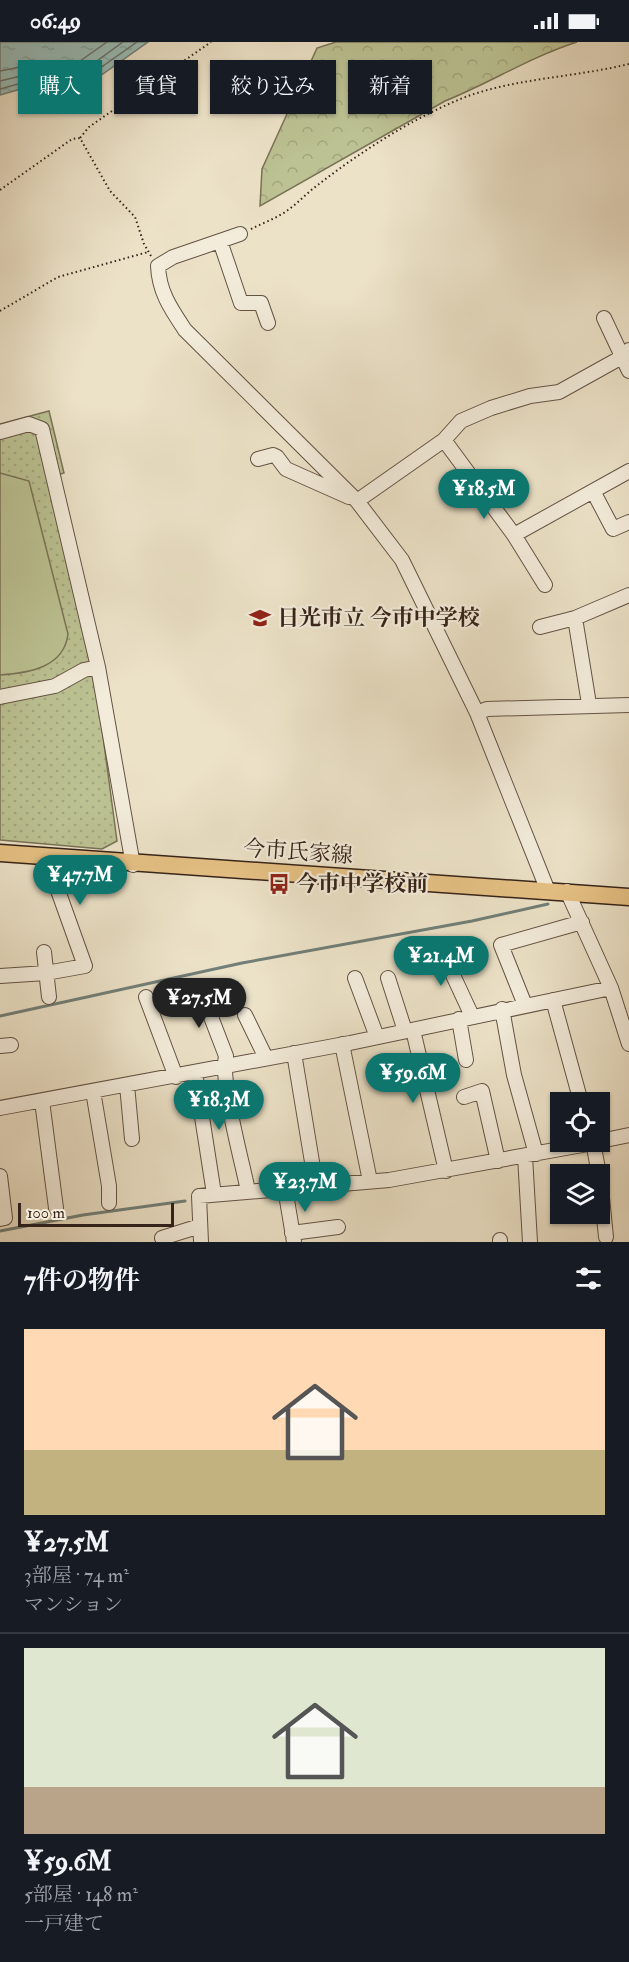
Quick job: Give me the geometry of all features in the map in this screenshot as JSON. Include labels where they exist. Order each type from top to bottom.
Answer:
[{"type":"main road","name":"今市氏家線","points":[[0,853],[133,865],[567,891],[629,897]]},
{"type":"street","points":[[240,234],[173,257],[158,266],[160,286],[166,300],[185,330],[357,501],[402,560],[477,713],[548,891]]},
{"type":"street","points":[[220,241],[241,303],[261,303],[268,323]]},
{"type":"street","points":[[604,318],[626,353],[629,371]]},
{"type":"street","points":[[357,501],[444,440],[461,421],[491,408],[530,396],[559,392],[626,353]]},
{"type":"street","points":[[0,432],[29,424],[38,425],[42,429],[98,667],[133,865]]},
{"type":"street","points":[[444,440],[514,535],[545,585]]},
{"type":"street","points":[[258,459],[273,455],[286,469],[295,474],[357,501]]},
{"type":"street","points":[[514,535],[629,471]]},
{"type":"street","points":[[593,491],[613,529],[629,522]]},
{"type":"street","points":[[540,627],[575,618],[629,596]]},
{"type":"street","points":[[575,618],[589,704]]},
{"type":"street","points":[[0,697],[55,686],[84,670],[98,667]]},
{"type":"street","points":[[477,713],[487,709],[589,704],[629,705]]},
{"type":"street","points":[[0,975],[46,973],[85,966],[46,857]]},
{"type":"street","points":[[567,891],[611,988],[629,1044]]},
{"type":"street","points":[[525,1005],[501,945],[582,922]]},
{"type":"street","points":[[439,945],[465,1018],[466,1060]]},
{"type":"street","points":[[44,952],[49,997]]},
{"type":"street","points":[[355,978],[377,1037]]},
{"type":"street","points":[[388,978],[409,1031],[446,1171]]},
{"type":"street","points":[[0,1108],[176,1077],[224,1065],[409,1031],[502,1009],[611,988]]},
{"type":"street","points":[[201,991],[226,1056],[224,1065],[248,1191]]},
{"type":"street","points":[[146,997],[176,1077]]},
{"type":"street","points":[[553,1000],[578,1092]]},
{"type":"street","points":[[502,1009],[530,1155],[530,1242]]},
{"type":"street","points":[[245,1016],[266,1058]]},
{"type":"street","points":[[342,1044],[370,1181]]},
{"type":"street","points":[[294,1053],[316,1186]]},
{"type":"street","points":[[195,1072],[214,1194]]},
{"type":"street","points":[[127,1085],[132,1139]]},
{"type":"street","points":[[93,1091],[109,1186],[109,1203]]},
{"type":"street","points":[[464,1097],[482,1091],[498,1161]]},
{"type":"street","points":[[42,1101],[56,1208]]},
{"type":"street","points":[[610,1139],[629,1135]]},
{"type":"street","points":[[201,1242],[199,1196],[370,1181],[446,1171],[550,1151]]},
{"type":"street","points":[[0,1176],[5,1218],[0,1219]]},
{"type":"street","points":[[285,1188],[293,1238],[338,1227]]},
{"type":"street","points":[[605,1224],[606,1237]]},
{"type":"street","points":[[162,1238],[200,1226]]},
{"type":"path","points":[[0,190],[72,140],[80,138],[89,128],[211,42]]},
{"type":"path","points":[[240,234],[286,211],[319,183],[370,149],[427,115],[469,96],[532,81],[595,72],[629,64]]},
{"type":"path","points":[[80,138],[110,191],[135,218],[148,252],[158,266]]},
{"type":"path","points":[[0,311],[58,277],[148,252]]},
{"type":"green space","points":[[336,42],[577,42],[543,55],[432,108],[432,60],[348,60],[348,114],[422,114],[260,206],[262,169],[287,114],[336,114],[336,60],[312,60],[317,48]]},
{"type":"green space","points":[[49,411],[64,473],[57,475],[96,684],[117,841],[102,849],[0,840],[0,424]]},
{"type":"green space","points":[[0,473],[29,481],[68,634],[60,654],[52,661],[22,673],[0,675]]},
{"type":"water","points":[[0,42],[148,42],[123,60],[114,60],[114,66],[102,75],[102,60],[18,60],[18,90],[0,95]]},
{"type":"waterway","points":[[0,1016],[242,963],[472,921],[548,904]]},
{"type":"waterway","points":[[0,1231],[83,1215],[185,1201]]},
{"type":"place","name":"日光市立 今市中学校","points":[[260,618]]},
{"type":"place","name":"今市中学校前","points":[[279,884]]}]
